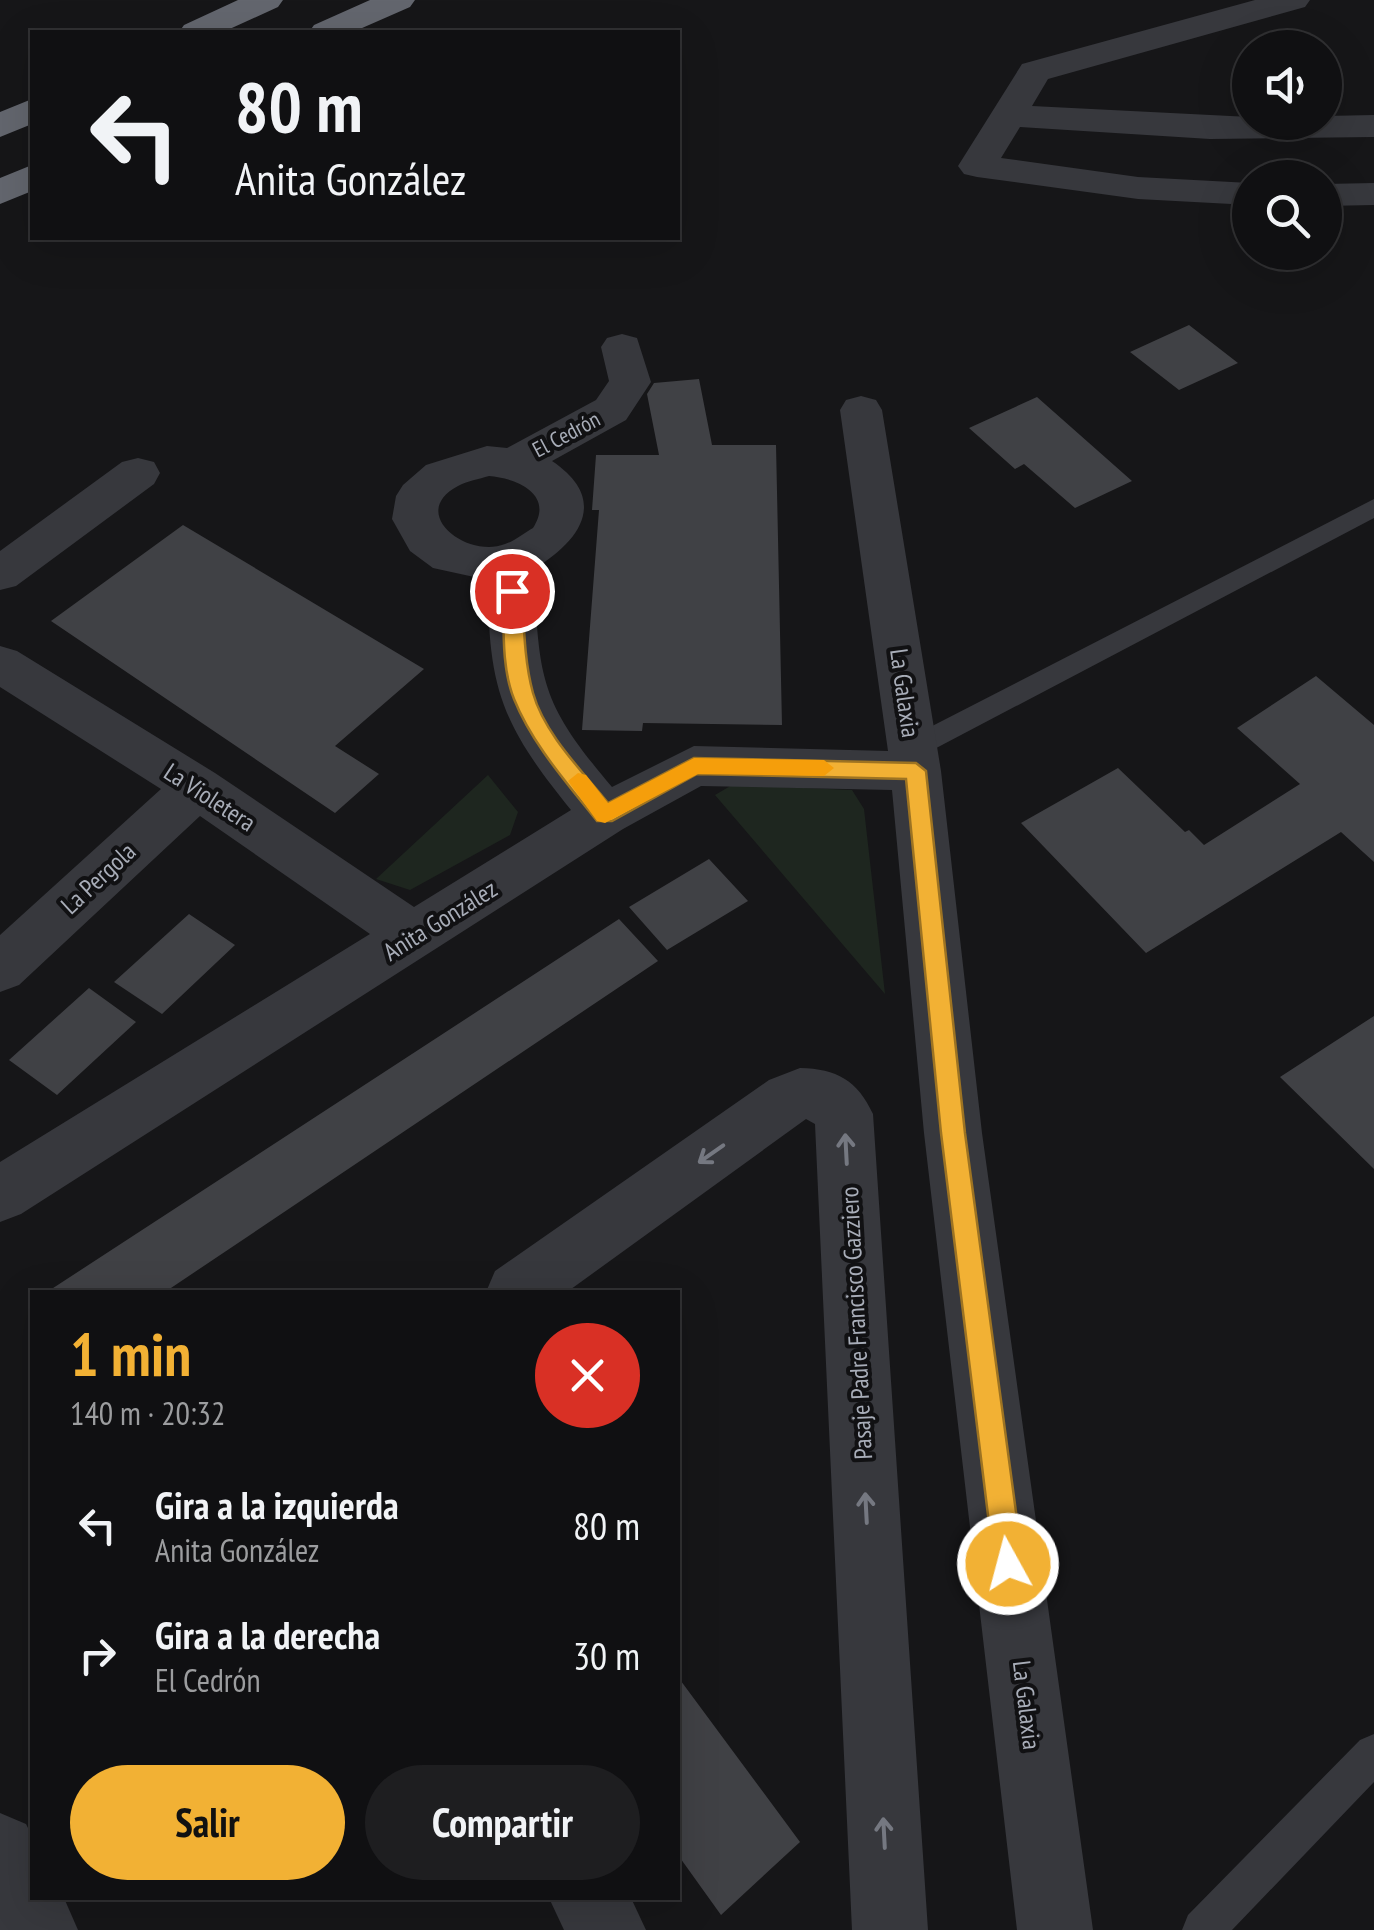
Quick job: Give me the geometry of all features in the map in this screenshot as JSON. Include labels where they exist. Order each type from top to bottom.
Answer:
[{"type":"highway","points":[[200,30],[266,0]]},
{"type":"highway","points":[[330,30],[398,0]]},
{"type":"highway","points":[[0,126],[30,111]]},
{"type":"highway","points":[[0,193],[30,177]]},
{"type":"street","points":[[1232,193],[1138,188],[977,166],[1035,72],[1294,0]]},
{"type":"street","points":[[1006,116],[1226,128],[1374,126]]},
{"type":"street","points":[[1342,195],[1374,194]]},
{"type":"street","name":"El Cedrón","points":[[513,463],[611,410],[630,382],[622,346]]},
{"type":"street","name":"La Galaxia","points":[[861,410],[914,760],[953,1133],[1045,1922]]},
{"type":"street","points":[[513,463],[534,469],[551,482],[561,497],[562,514],[548,540],[511,560],[467,562],[443,555],[417,531],[414,514],[419,496],[440,476],[463,466],[513,463]]},
{"type":"street","points":[[0,574],[138,472]]},
{"type":"street","points":[[511,560],[516,652],[524,698],[557,756],[605,815]]},
{"type":"street","name":"La Violetera","points":[[0,664],[197,788],[416,937]]},
{"type":"street","name":"Anita González","points":[[0,1195],[605,815],[694,766],[914,760]]},
{"type":"street","name":"La Pergola","points":[[0,969],[197,788]]},
{"type":"street","name":"Pasaje Padre Francisco Gazziero","points":[[520,1290],[789,1098],[800,1093],[825,1094],[844,1114],[890,1930]]},
{"type":"street","points":[[0,1850],[40,1930]]},
{"type":"street","points":[[588,1900],[608,1930]]},
{"type":"lane","points":[[914,760],[1374,506]]},
{"type":"lane","points":[[1203,1930],[1374,1754]]},
{"type":"shaded area","points":[[488,775],[518,812],[510,835],[410,890],[376,879]]},
{"type":"shaded area","points":[[732,785],[852,790],[864,809],[885,994],[715,795]]},
{"type":"building","points":[[1189,325],[1238,363],[1179,390],[1130,352]]},
{"type":"building","points":[[699,379],[712,445],[776,445],[782,725],[643,723],[642,731],[582,730],[599,510],[592,510],[596,455],[659,455],[647,394],[654,383]]},
{"type":"building","points":[[1037,397],[1132,481],[1075,508],[1024,464],[1015,469],[969,428]]},
{"type":"building","points":[[183,525],[424,669],[335,746],[379,774],[335,813],[51,621]]},
{"type":"building","points":[[1316,676],[1374,725],[1374,862],[1341,832],[1146,953],[1021,823],[1118,768],[1204,845],[1300,784],[1237,728]]},
{"type":"building","points":[[709,859],[748,901],[667,950],[629,907]]},
{"type":"building","points":[[189,914],[235,945],[162,1014],[114,982]]},
{"type":"building","points":[[619,919],[658,961],[168,1290],[50,1290]]},
{"type":"building","points":[[89,988],[136,1022],[57,1095],[9,1060]]},
{"type":"building","points":[[1374,1016],[1374,1169],[1280,1077]]},
{"type":"building","points":[[680,1680],[800,1842],[721,1915],[680,1858]]},
{"type":"slow traffic","points":[[578,781],[605,815],[694,766],[824,768]]},
{"type":"route","points":[[512,591],[524,698],[557,756],[605,815],[694,766],[916,771],[953,1133],[1008,1564]]}]
